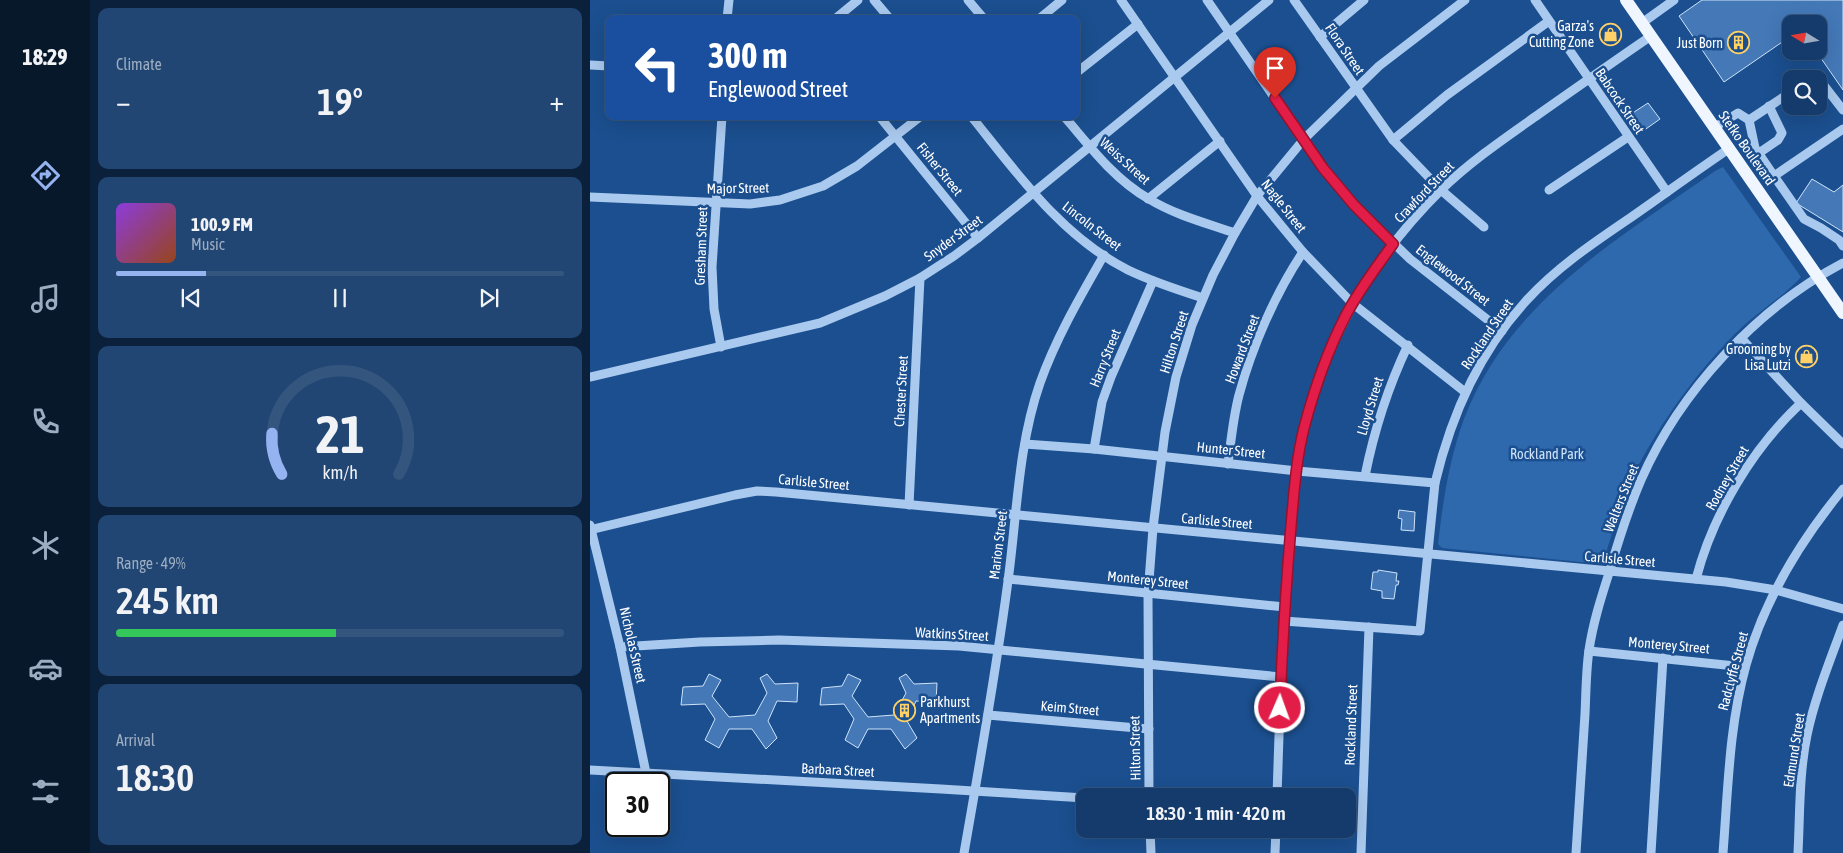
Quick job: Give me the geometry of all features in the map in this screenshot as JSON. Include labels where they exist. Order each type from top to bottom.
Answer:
[{"type":"main road","name":"Stefko Boulevard","points":[[1626,0],[1843,314]]},
{"type":"street","points":[[728,15],[729,0]]},
{"type":"street","points":[[839,15],[858,0]]},
{"type":"street","points":[[874,0],[887,15]]},
{"type":"street","points":[[968,0],[981,15]]},
{"type":"street","points":[[1045,15],[1062,0]]},
{"type":"street","name":"Nagle Street","points":[[1121,0],[1257,196],[1303,252],[1352,303],[1466,392]]},
{"type":"street","name":"Englewood Street","points":[[1207,0],[1323,168],[1348,198],[1393,244],[1502,330]]},
{"type":"street","name":"Snyder Street","points":[[590,377],[820,323],[885,296],[920,278],[978,238],[1269,0]]},
{"type":"street","name":"Flora Street","points":[[1294,0],[1393,140],[1442,190],[1484,227]]},
{"type":"street","points":[[1320,37],[1364,0]]},
{"type":"street","name":"Hilton Street","points":[[1149,788],[1148,594],[1153,528],[1161,457],[1176,377],[1192,325],[1213,275],[1234,233],[1257,196],[1304,139],[1355,88],[1398,50],[1465,0]]},
{"type":"street","name":"Babcock Street","points":[[1535,0],[1667,192]]},
{"type":"street","points":[[1642,23],[1674,0]]},
{"type":"street","points":[[1393,140],[1447,94],[1549,21]]},
{"type":"street","points":[[1080,70],[1138,24]]},
{"type":"street","name":"Crawford Street","points":[[1277,788],[1284,621],[1296,471],[1313,396],[1332,345],[1352,303],[1393,244],[1442,190],[1473,162],[1651,36]]},
{"type":"street","points":[[590,65],[605,66]]},
{"type":"street","points":[[1827,89],[1843,110]]},
{"type":"street","points":[[1749,120],[1782,98]]},
{"type":"street","points":[[1759,153],[1778,140],[1782,132],[1769,106]]},
{"type":"street","points":[[1715,127],[1738,113],[1749,120],[1755,148],[1804,219],[1822,228],[1843,246]]},
{"type":"street","name":"Gresham Street","points":[[721,347],[714,309],[712,267],[722,120]]},
{"type":"street","name":"Fisher Street","points":[[882,120],[978,238]]},
{"type":"street","name":"Major Street","points":[[590,197],[716,203],[758,203],[780,200],[823,186],[857,166],[916,120]]},
{"type":"street","name":"Lincoln Street","points":[[974,120],[1034,193],[1073,232],[1127,269],[1153,281],[1204,298]]},
{"type":"street","name":"Weiss Street","points":[[1067,120],[1090,148],[1117,175],[1148,199],[1234,233]]},
{"type":"street","points":[[1774,176],[1843,129]]},
{"type":"street","points":[[1549,190],[1628,137]]},
{"type":"street","points":[[1148,199],[1220,141]]},
{"type":"street","name":"Rockland Street","points":[[1360,853],[1369,628],[1420,631],[1435,483],[1447,438],[1466,392],[1502,330],[1554,273],[1730,148]]},
{"type":"street","name":"Howard Street","points":[[1228,464],[1235,416],[1248,368],[1281,289],[1303,252]]},
{"type":"street","name":"Marion Street","points":[[964,853],[998,650],[1025,444],[1040,383],[1058,339],[1071,311],[1104,255]]},
{"type":"street","name":"Walters Street","points":[[1576,853],[1589,651],[1600,601],[1630,506],[1641,479],[1669,428],[1696,389],[1741,338],[1817,277],[1843,264]]},
{"type":"street","name":"Chester Street","points":[[909,505],[920,278]]},
{"type":"street","name":"Harry Street","points":[[1094,449],[1102,402],[1153,281]]},
{"type":"street","points":[[1741,338],[1801,403],[1843,444]]},
{"type":"street","name":"Lloyd Street","points":[[1365,476],[1382,409],[1393,378],[1408,346]]},
{"type":"street","name":"Rodney Street","points":[[1696,579],[1712,534],[1736,488],[1766,439],[1801,403]]},
{"type":"street","name":"Hunter Street","points":[[1025,444],[1094,449],[1296,471],[1435,483]]},
{"type":"street","name":"Radclyffe Street","points":[[1723,853],[1731,744],[1745,667],[1756,633],[1776,590],[1810,533],[1843,489]]},
{"type":"street","name":"Carlisle Street","points":[[590,528],[757,491],[1696,579],[1776,590],[1843,609]]},
{"type":"street","name":"Nicholas Street","points":[[590,528],[620,647],[646,772]]},
{"type":"street","name":"Monterey Street","points":[[1008,579],[1285,607]]},
{"type":"street","points":[[1284,621],[1369,628]]},
{"type":"street","name":"Edmund Street","points":[[1798,853],[1801,781],[1807,736],[1814,709],[1843,625]]},
{"type":"street","name":"Watkins Street","points":[[620,647],[779,640],[958,646],[1281,677]]},
{"type":"street","name":"Monterey Street","points":[[1589,651],[1745,667]]},
{"type":"street","points":[[1650,853],[1663,658]]},
{"type":"street","name":"Keim Street","points":[[988,715],[1149,730]]},
{"type":"street","name":"Barbara Street","points":[[590,770],[627,772]]},
{"type":"street","name":"Barbara Street","points":[[670,774],[1076,798]]},
{"type":"street","points":[[1150,838],[1150,853]]},
{"type":"street","points":[[1275,853],[1276,838]]},
{"type":"green space","name":"Rockland Park","points":[[1723,167],[1801,277],[1787,291],[1740,329],[1710,361],[1682,396],[1657,433],[1635,472],[1621,505],[1603,562],[1601,564],[1442,548],[1438,544],[1442,512],[1450,465],[1459,434],[1484,377],[1509,340],[1538,307],[1570,276],[1641,222]]},
{"type":"building","name":"Just Born","points":[[1702,0],[1843,0],[1843,90],[1822,60],[1828,60],[1828,15],[1782,15],[1782,42],[1724,82],[1679,16]]},
{"type":"building","points":[[1648,103],[1660,119],[1643,131],[1631,114]]},
{"type":"building","points":[[1812,179],[1834,192],[1843,185],[1843,232],[1796,203]]},
{"type":"building","points":[[1399,510],[1415,512],[1414,531],[1401,530],[1402,519],[1398,518]]},
{"type":"building","points":[[1378,570],[1397,573],[1396,581],[1399,581],[1398,585],[1396,585],[1394,599],[1382,598],[1382,591],[1371,589],[1373,572],[1378,572]]},
{"type":"building","points":[[709,674],[721,680],[712,696],[729,717],[755,715],[767,693],[760,678],[767,674],[775,684],[798,683],[797,702],[777,701],[768,721],[777,738],[766,749],[752,729],[729,729],[719,748],[705,740],[715,719],[705,704],[681,705],[683,687],[703,686]]},
{"type":"building","name":"Parkhurst Apartments","points":[[848,674],[861,680],[852,696],[868,717],[894,715],[906,693],[899,678],[906,674],[914,684],[937,683],[936,702],[916,701],[907,721],[917,738],[905,749],[891,729],[868,729],[858,748],[845,740],[854,719],[844,704],[820,705],[822,688],[842,686]]},
{"type":"place","name":"Garza's Cutting Zone","points":[[1610,34]]},
{"type":"place","name":"Just Born","points":[[1739,43]]},
{"type":"place","name":"Grooming by Lisa Lutzi","points":[[1807,357]]},
{"type":"place","name":"Parkhurst Apartments","points":[[904,710]]},
{"type":"route","points":[[1275,98],[1323,168],[1354,205],[1393,244],[1371,274],[1344,318],[1322,371],[1304,429],[1296,471],[1285,607],[1280,708]]}]
